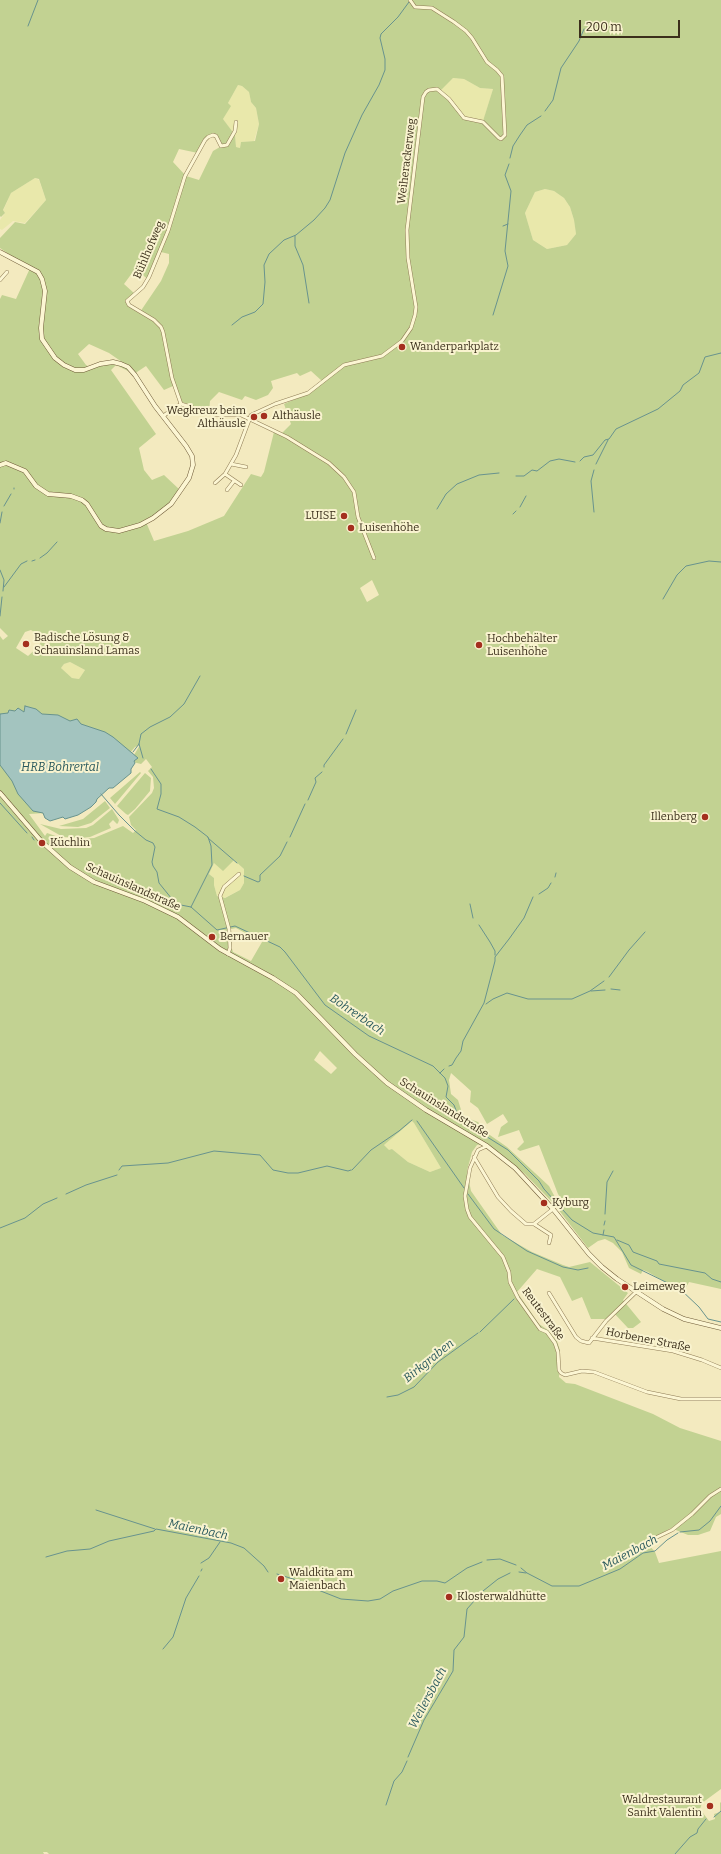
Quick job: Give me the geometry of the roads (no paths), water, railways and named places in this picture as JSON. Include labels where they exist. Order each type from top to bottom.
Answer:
[{"type":"main road","points":[[0,252],[38,272],[42,279],[45,291],[41,328],[42,339],[55,358],[64,365],[75,370],[84,370],[100,364],[113,362],[128,367],[136,375],[163,416],[190,451],[193,465],[192,471],[182,490],[171,504],[153,518],[127,530],[119,531],[106,529],[101,526],[87,504],[82,500],[71,496],[48,494],[36,486],[25,471],[6,463],[0,464]]},
{"type":"main road","name":"Schauinslandstraße","points":[[0,793],[42,842],[70,867],[94,882],[156,906],[178,917],[228,954],[273,978],[296,994],[370,1068],[397,1091],[487,1146],[515,1168],[602,1267],[636,1292],[663,1309],[684,1319],[721,1328]]},
{"type":"street","name":"Weiherackerweg","points":[[249,419],[255,412],[308,393],[344,364],[382,356],[402,341],[411,328],[416,308],[408,258],[407,230],[423,98],[426,92],[437,89],[449,99],[464,118],[483,122],[501,139],[505,135],[502,76],[487,62],[472,38],[460,26],[432,8],[415,8],[410,0]]},
{"type":"street","name":"Bühlhofweg","points":[[181,404],[172,378],[164,332],[158,323],[129,305],[127,301],[143,287],[149,277],[168,231],[185,176],[205,140],[213,135],[216,136],[223,147],[232,137],[236,122]]},
{"type":"street","points":[[0,280],[7,272]]},
{"type":"street","points":[[163,416],[181,404],[209,414],[241,415],[287,437],[329,463],[344,477],[354,492],[358,517],[374,558]]},
{"type":"street","points":[[216,483],[225,474],[231,464],[249,419]]},
{"type":"street","points":[[231,464],[246,467]]},
{"type":"street","points":[[225,474],[241,485]]},
{"type":"street","points":[[227,490],[234,481]]},
{"type":"street","points":[[228,954],[230,948],[229,930],[220,901],[220,893],[239,874]]},
{"type":"street","points":[[487,1146],[478,1150],[474,1157],[494,1191],[504,1204],[526,1224],[534,1224],[551,1235],[549,1243]]},
{"type":"street","name":"Reutestraße","points":[[474,1157],[470,1168],[465,1196],[470,1217],[503,1257],[509,1272],[510,1282],[518,1298],[540,1329],[547,1332],[555,1343],[558,1352],[559,1370],[561,1373],[566,1375],[582,1371],[594,1372],[647,1392],[681,1399],[721,1399]]},
{"type":"street","points":[[534,1224],[553,1210]]},
{"type":"street","points":[[592,1338],[606,1320],[636,1292]]},
{"type":"street","name":"Horbener Straße","points":[[549,1293],[576,1336],[581,1341],[589,1343],[592,1338],[673,1351],[721,1368]]},
{"type":"street","points":[[651,1540],[672,1530],[692,1514],[710,1496],[721,1489]]},
{"type":"water","name":"HRB Bohrertal","points":[[25,706],[36,709],[42,714],[58,715],[70,721],[77,719],[81,724],[105,732],[113,737],[138,758],[134,761],[135,763],[131,769],[131,773],[113,788],[109,788],[91,807],[78,815],[50,821],[45,818],[43,813],[33,811],[18,794],[12,781],[0,765],[0,714],[8,713],[9,710],[15,711],[18,708],[24,712]]},
{"type":"waterway","points":[[28,26],[38,0]]},
{"type":"waterway","points":[[232,325],[242,317],[255,312],[263,304],[265,282],[264,265],[269,254],[284,240],[296,235],[314,220],[330,200],[345,153],[385,70],[385,59],[380,38],[381,34],[398,17],[409,2]]},
{"type":"waterway","points":[[545,111],[553,100],[561,68],[579,41],[584,29]]},
{"type":"waterway","points":[[510,158],[513,146],[527,125],[541,116]]},
{"type":"waterway","points":[[493,315],[508,266],[505,251],[511,191],[505,175],[509,164]]},
{"type":"waterway","points":[[503,226],[508,224]]},
{"type":"waterway","points":[[295,236],[295,246],[303,265],[309,303]]},
{"type":"waterway","points":[[580,461],[584,457],[593,455],[605,440],[609,439],[616,429],[658,409],[680,391],[683,385],[699,373],[705,357],[721,353]]},
{"type":"waterway","points":[[596,464],[608,440]]},
{"type":"waterway","points":[[516,476],[524,476],[532,470],[537,471],[550,461],[559,459],[575,462]]},
{"type":"waterway","points":[[594,470],[591,481],[594,512]]},
{"type":"waterway","points":[[437,509],[446,494],[457,484],[479,475],[499,473]]},
{"type":"waterway","points":[[4,506],[11,494]]},
{"type":"waterway","points":[[520,507],[526,496]]},
{"type":"waterway","points":[[513,514],[516,511]]},
{"type":"waterway","points":[[0,523],[2,512]]},
{"type":"waterway","points":[[40,558],[57,542]]},
{"type":"waterway","points":[[4,587],[21,564],[27,561]]},
{"type":"waterway","points":[[663,599],[677,575],[686,566],[709,561],[721,562]]},
{"type":"waterway","points":[[0,570],[4,580],[3,591]]},
{"type":"waterway","points":[[0,616],[2,597]]},
{"type":"waterway","points":[[133,752],[139,744],[141,734],[150,727],[170,717],[184,704],[200,676]]},
{"type":"waterway","points":[[346,734],[356,710]]},
{"type":"waterway","points":[[324,767],[343,739]]},
{"type":"waterway","points":[[139,744],[143,758]]},
{"type":"waterway","points":[[151,769],[161,784],[161,794],[157,809],[179,817],[195,827],[208,837],[211,846],[212,865],[191,907]]},
{"type":"waterway","points":[[308,800],[316,782],[315,778],[322,772]]},
{"type":"waterway","name":"Bohrerbach","points":[[101,794],[135,831],[146,840],[153,843],[155,847],[152,862],[157,872],[159,883],[176,904],[191,907],[217,930],[235,926],[280,947],[325,1005],[369,1036],[433,1066],[445,1078],[448,1086],[446,1097],[454,1105],[459,1118],[463,1122],[480,1129],[484,1135],[508,1150],[539,1181],[544,1189],[572,1220],[593,1233],[614,1237],[631,1265],[680,1289],[699,1307],[708,1319],[721,1322]]},
{"type":"waterway","points":[[0,803],[27,833]]},
{"type":"waterway","points":[[290,837],[305,804]]},
{"type":"waterway","points":[[208,838],[237,863]]},
{"type":"waterway","points":[[244,876],[258,882],[260,881],[260,875],[280,856],[287,842]]},
{"type":"waterway","points":[[555,877],[556,873]]},
{"type":"waterway","points":[[539,894],[548,888],[551,883]]},
{"type":"waterway","points":[[449,1066],[452,1065],[461,1051],[463,1041],[484,1003],[495,957],[524,918],[533,897]]},
{"type":"waterway","points":[[470,904],[473,918]]},
{"type":"waterway","points":[[479,925],[495,951],[495,955]]},
{"type":"waterway","points":[[609,977],[629,950],[645,932]]},
{"type":"waterway","points":[[486,1004],[507,993],[528,999],[572,999],[590,991],[604,981]]},
{"type":"waterway","points":[[611,989],[620,990]]},
{"type":"waterway","points":[[591,991],[605,990]]},
{"type":"waterway","name":"Bohrerbach","points":[[440,1073],[444,1069]]},
{"type":"waterway","points":[[352,1170],[371,1150],[399,1131],[412,1120]]},
{"type":"waterway","points":[[417,1121],[464,1188]]},
{"type":"waterway","points":[[119,1170],[122,1166],[168,1163],[214,1151],[260,1155],[273,1170],[288,1173],[298,1173],[327,1166],[348,1171],[351,1170]]},
{"type":"waterway","points":[[605,1214],[607,1182],[613,1171]]},
{"type":"waterway","points":[[66,1194],[86,1185],[117,1175]]},
{"type":"waterway","points":[[468,1194],[494,1229],[527,1251],[563,1267],[578,1270],[588,1268]]},
{"type":"waterway","points":[[0,1228],[25,1218],[43,1204],[57,1198]]},
{"type":"waterway","points":[[604,1225],[605,1221]]},
{"type":"waterway","name":"Bohrerbach","points":[[603,1235],[604,1230]]},
{"type":"waterway","points":[[617,1240],[629,1245],[633,1252],[657,1261],[659,1264],[705,1273],[712,1279],[721,1282]]},
{"type":"waterway","name":"Birkgraben","points":[[480,1332],[514,1299]]},
{"type":"waterway","name":"Birkgraben","points":[[387,1397],[398,1395],[414,1387],[438,1362],[478,1333]]},
{"type":"waterway","name":"Maienbach","points":[[680,1532],[699,1530],[710,1521],[721,1506]]},
{"type":"waterway","points":[[96,1510],[155,1529]]},
{"type":"waterway","name":"Maienbach","points":[[46,1557],[67,1551],[90,1549],[109,1541],[154,1531],[156,1529],[231,1543],[244,1548],[264,1566],[268,1572]]},
{"type":"waterway","name":"Maienbach","points":[[521,1568],[527,1573],[552,1586],[579,1586],[620,1569],[643,1553],[655,1551],[667,1540],[678,1533]]},
{"type":"waterway","points":[[201,1563],[209,1558],[220,1542]]},
{"type":"waterway","name":"Maienbach","points":[[487,1560],[500,1559],[516,1565]]},
{"type":"waterway","name":"Maienbach","points":[[277,1574],[306,1583],[308,1586],[341,1599],[368,1601],[380,1599],[393,1591],[422,1581],[437,1581],[445,1583],[467,1568],[482,1562]]},
{"type":"waterway","name":"Maienbach","points":[[519,1572],[526,1573]]},
{"type":"waterway","name":"Weilersbach","points":[[408,1757],[424,1720],[453,1671],[454,1650],[464,1637],[467,1609],[483,1591],[498,1579],[510,1573]]},
{"type":"waterway","points":[[163,1649],[173,1637],[186,1598],[199,1576]]},
{"type":"waterway","name":"Weilersbach","points":[[386,1805],[394,1781],[402,1772],[407,1761]]},
{"type":"waterway","points":[[714,1817],[721,1811]]},
{"type":"waterway","points":[[675,1854],[690,1837],[697,1833],[698,1829],[706,1819]]},
{"type":"place","name":"Wanderparkplatz","points":[[402,347]]},
{"type":"place","name":"Althäusle","points":[[264,416]]},
{"type":"place","name":"Wegkreuz beim Althäusle","points":[[254,417]]},
{"type":"place","name":"LUISE","points":[[344,516]]},
{"type":"place","name":"Luisenhöhe","points":[[351,528]]},
{"type":"place","name":"Badische Lösung & Schauinsland Lamas","points":[[26,644]]},
{"type":"place","name":"Hochbehälter Luisenhöhe","points":[[479,645]]},
{"type":"place","name":"Illenberg","points":[[705,817]]},
{"type":"place","name":"Küchlin","points":[[42,843]]},
{"type":"place","name":"Bernauer","points":[[212,937]]},
{"type":"place","name":"Kyburg","points":[[544,1203]]},
{"type":"place","name":"Leimeweg","points":[[625,1287]]},
{"type":"place","name":"Waldkita am Maienbach","points":[[281,1579]]},
{"type":"place","name":"Klosterwaldhütte","points":[[449,1597]]},
{"type":"place","name":"Waldrestaurant Sankt Valentin","points":[[710,1806]]}]
